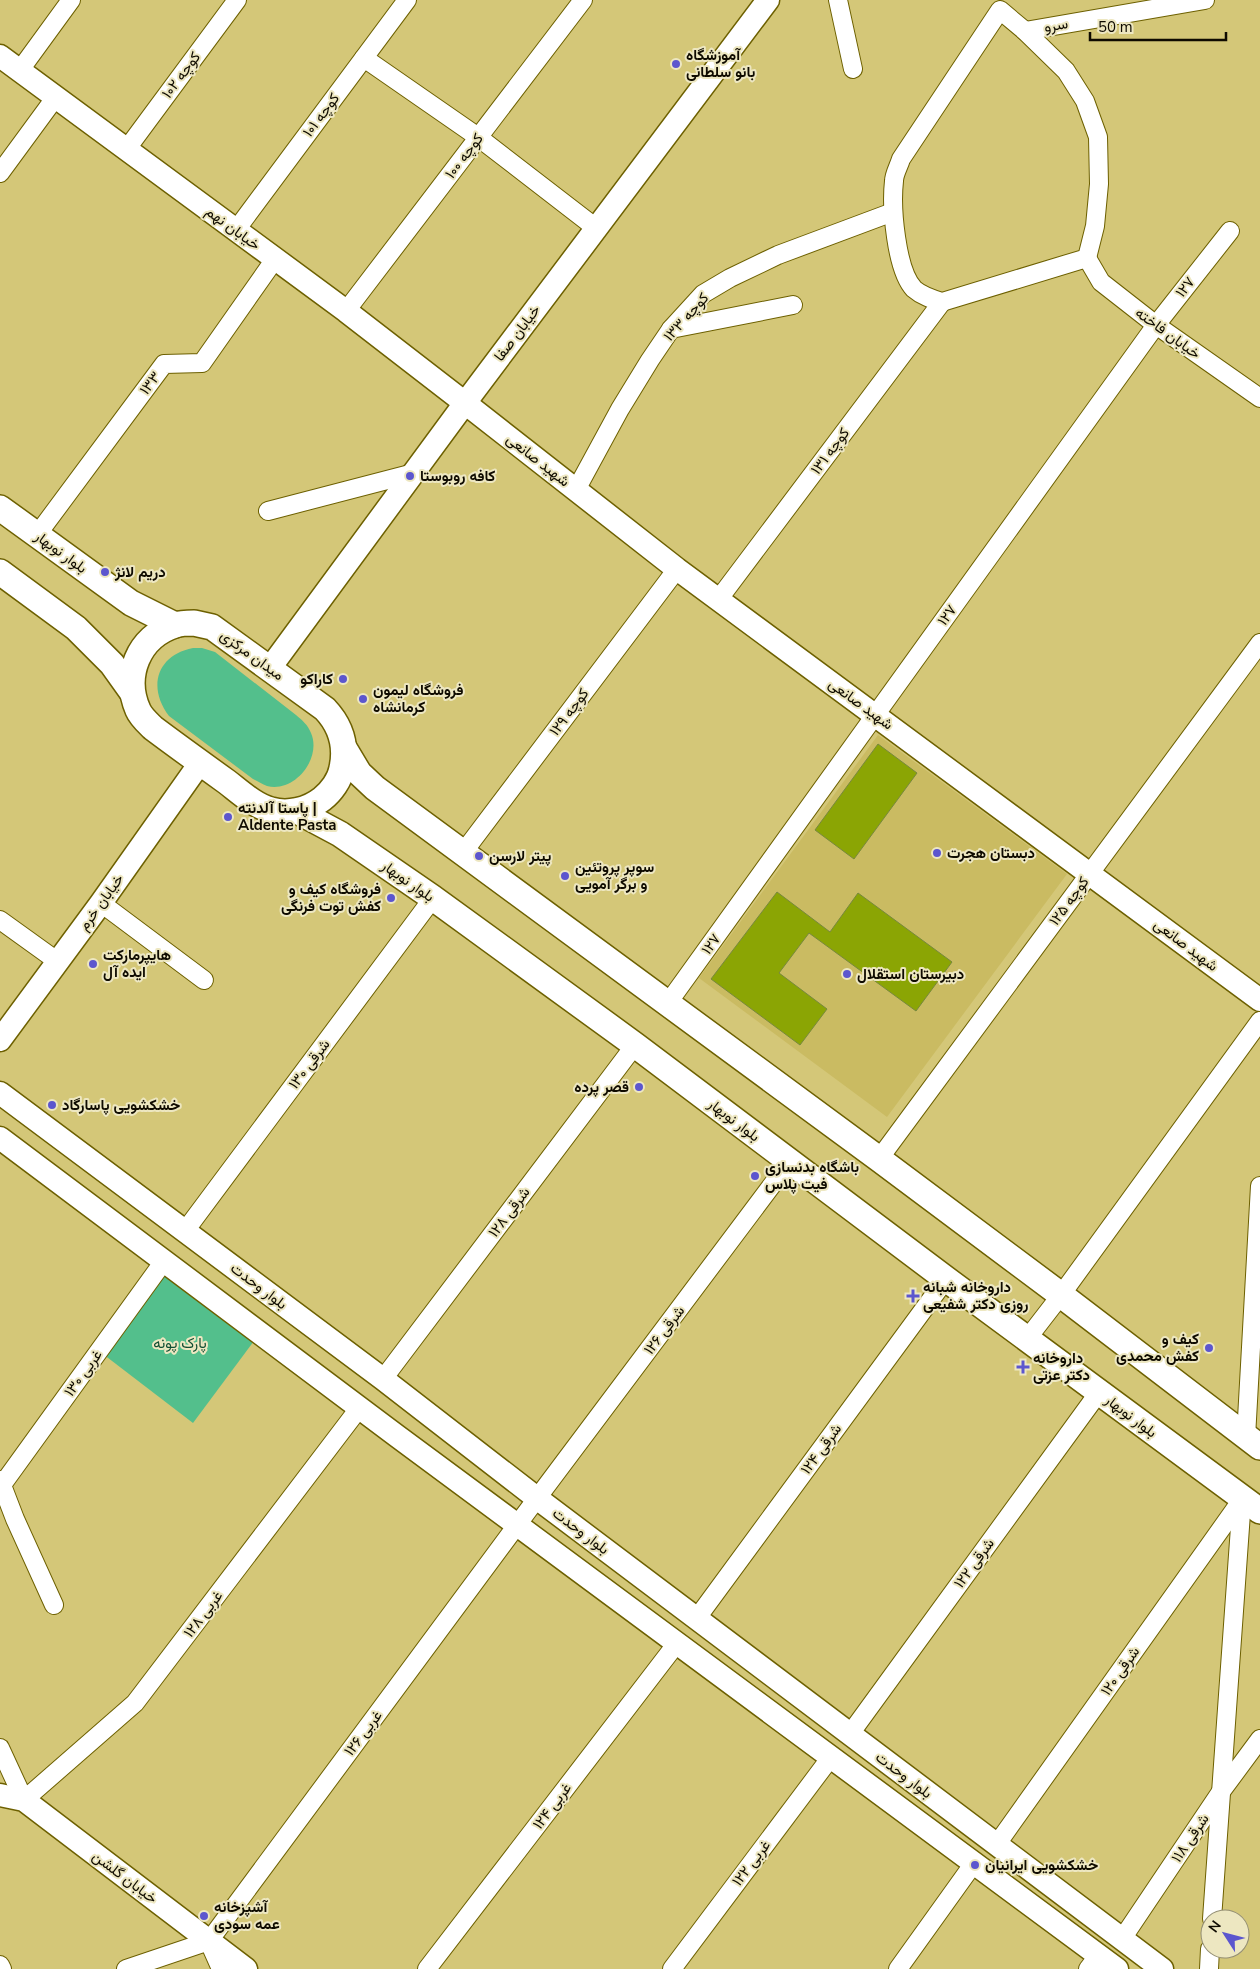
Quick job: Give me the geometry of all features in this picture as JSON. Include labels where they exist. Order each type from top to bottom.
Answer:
[{"type":"main road","name":"بلوار نوبهار","points":[[0,508],[131,603],[175,625]]},
{"type":"main road","points":[[1,575],[76,628],[112,664],[132,692]]},
{"type":"main road","name":"میدان مرکزی","points":[[194,623],[212,627],[270,668],[329,713],[338,726],[344,748],[342,772],[329,793],[309,807],[298,811],[285,812],[260,807],[153,728],[139,712],[132,692],[133,670],[141,650],[156,634],[175,625],[194,623]]},
{"type":"main road","points":[[344,748],[359,773],[375,788],[462,854],[879,1159],[1253,1442]]},
{"type":"main road","name":"بلوار نوبهار","points":[[298,811],[340,834],[433,898],[635,1045],[1251,1505]]},
{"type":"street","points":[[20,70],[71,0]]},
{"type":"street","name":"کوچه ۱۰۲","points":[[126,150],[237,0]]},
{"type":"street","name":"کوچه ۱۰۱","points":[[236,230],[406,0]]},
{"type":"street","name":"کوچه ۱۰۰","points":[[346,312],[583,0]]},
{"type":"street","name":"خیابان صفا","points":[[270,668],[596,228],[768,0]]},
{"type":"street","points":[[838,0],[853,69]]},
{"type":"street","name":"سرو","points":[[1025,31],[1206,0]]},
{"type":"street","points":[[993,5],[1025,31],[1066,71],[1085,100],[1098,137],[1099,184],[1095,226],[1087,258],[942,302],[927,298],[914,289],[905,276],[898,247],[893,212],[894,179],[901,159],[993,5]]},
{"type":"street","name":"خیابان نهم","points":[[0,56],[466,403]]},
{"type":"street","points":[[364,58],[478,137],[596,228]]},
{"type":"street","points":[[0,173],[56,98]]},
{"type":"street","name":"کوچه ۱۳۳","points":[[576,490],[620,409],[671,329],[703,294],[730,278],[778,255],[893,212]]},
{"type":"street","name":"۱۲۷","points":[[668,1003],[1156,325],[1230,231]]},
{"type":"street","name":"خیابان فاخته","points":[[1087,258],[1101,282],[1156,325],[1260,398]]},
{"type":"street","name":"۱۳۳","points":[[37,535],[164,364],[202,363],[275,259]]},
{"type":"street","name":"کوچه ۱۳۱","points":[[718,600],[942,302]]},
{"type":"street","points":[[671,329],[792,304]]},
{"type":"street","name":"شهید صانعی","points":[[466,403],[676,569],[1260,1000]]},
{"type":"street","points":[[268,511],[414,473]]},
{"type":"street","name":"کوچه ۱۲۹","points":[[462,854],[676,569]]},
{"type":"street","name":"کوچه ۱۲۵","points":[[879,1159],[1260,643]]},
{"type":"street","name":"خیابان خرم","points":[[0,1040],[101,903],[200,763]]},
{"type":"street","name":"۱۳۰ شرقی","points":[[185,1231],[433,898]]},
{"type":"street","points":[[101,903],[204,980]]},
{"type":"street","points":[[0,920],[57,961]]},
{"type":"street","points":[[1027,1339],[1260,1021]]},
{"type":"street","name":"۱۲۸ شرقی","points":[[384,1379],[635,1045]]},
{"type":"street","name":"بلوار وحدت","points":[[0,1093],[384,1379],[538,1499],[1162,1969]]},
{"type":"street","name":"بلوار وحدت","points":[[0,1138],[974,1864],[1093,1962],[1117,1969]]},
{"type":"street","name":"۱۲۶ شرقی","points":[[518,1525],[790,1162]]},
{"type":"street","points":[[1253,1442],[1260,1186]]},
{"type":"street","name":"۱۳۰ غربی","points":[[1,1483],[164,1261]]},
{"type":"street","name":"۱۲۴ شرقی","points":[[697,1618],[946,1279]]},
{"type":"street","name":"۱۲۲ شرقی","points":[[850,1734],[1099,1392]]},
{"type":"street","name":"۱۲۸ غربی","points":[[24,1800],[135,1703],[360,1407]]},
{"type":"street","points":[[1,1483],[7,1522],[54,1605]]},
{"type":"street","points":[[1213,1909],[1220,1793],[1251,1505]]},
{"type":"street","name":"۱۲۰ شرقی","points":[[997,1844],[1251,1505]]},
{"type":"street","name":"۱۲۶ غربی","points":[[209,1941],[518,1525]]},
{"type":"street","name":"۱۲۴ غربی","points":[[427,1969],[676,1643]]},
{"type":"street","name":"۱۱۸ شرقی","points":[[1122,1939],[1220,1793],[1260,1739]]},
{"type":"street","points":[[0,1748],[24,1800]]},
{"type":"street","name":"۱۲۲ غربی","points":[[672,1969],[831,1757]]},
{"type":"street","name":"خیابان گلشن","points":[[0,1795],[24,1800],[246,1969]]},
{"type":"street","points":[[898,1969],[974,1864]]},
{"type":"street","points":[[126,1969],[209,1941],[221,1969]]},
{"type":"street","points":[[0,1965],[2,1969]]},
{"type":"shaded area","name":"دبیرستان استقلال","points":[[878,735],[1067,874],[887,1117],[699,978]]},
{"type":"green space","points":[[193,648],[202,648],[215,652],[307,725],[311,733],[313,753],[304,771],[296,779],[277,787],[267,786],[253,779],[169,716],[158,694],[159,674],[171,658]]},
{"type":"green space","name":"پارک پونه","points":[[164,1261],[260,1333],[193,1423],[99,1351]]},
{"type":"building","points":[[878,744],[917,773],[854,859],[815,830]]},
{"type":"building","points":[[777,892],[830,932],[858,893],[952,962],[916,1011],[809,933],[779,973],[827,1009],[800,1045],[711,979]]},
{"type":"place","name":"آموزشگاه بانو سلطانی","points":[[676,64]]},
{"type":"place","name":"کافه روبوستا","points":[[410,476]]},
{"type":"place","name":"دریم لانژ","points":[[105,572]]},
{"type":"place","name":"کاراکو","points":[[343,679]]},
{"type":"place","name":"فروشگاه لیمون کرمانشاه","points":[[363,699]]},
{"type":"place","name":"پاستا آلدنته | Aldente Pasta","points":[[228,817]]},
{"type":"place","name":"دبستان هجرت","points":[[937,853]]},
{"type":"place","name":"پیتر لارسن","points":[[479,856]]},
{"type":"place","name":"سوپر پروتئین و برگر آمویی","points":[[565,876]]},
{"type":"place","name":"فروشگاه کیف و کفش توت فرنگی","points":[[391,898]]},
{"type":"place","name":"هایپرمارکت ایده آل","points":[[93,964]]},
{"type":"place","name":"دبیرستان استقلال","points":[[847,974]]},
{"type":"place","name":"قصر پرده","points":[[639,1087]]},
{"type":"place","name":"خشکشویی پاسارگاد","points":[[52,1105]]},
{"type":"place","name":"باشگاه بدنسازی فیت پلاس","points":[[755,1176]]},
{"type":"place","name":"داروخانه شبانه روزی دکتر شفیعی","points":[[913,1296]]},
{"type":"place","name":"کیف و کفش محمدی","points":[[1209,1348]]},
{"type":"place","name":"داروخانه دکتر عزتی","points":[[1023,1367]]},
{"type":"place","name":"خشکشویی ایرانیان","points":[[975,1865]]},
{"type":"place","name":"آشپزخانه عمه سودی","points":[[204,1916]]}]
